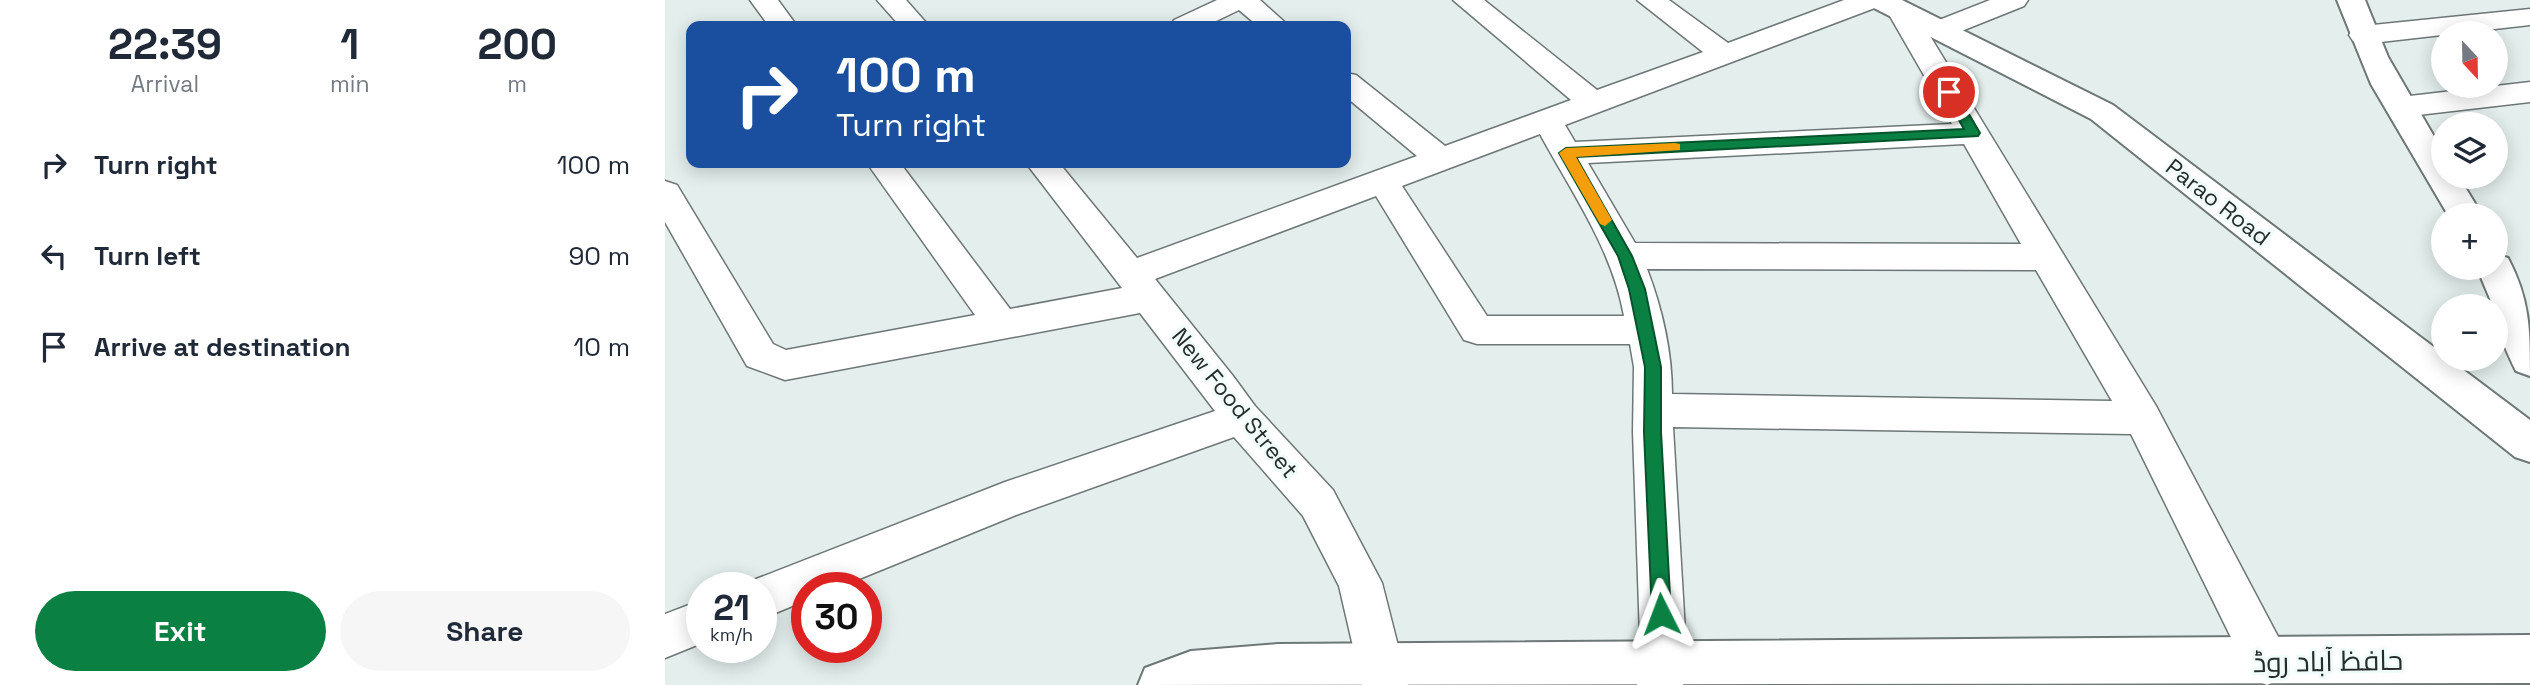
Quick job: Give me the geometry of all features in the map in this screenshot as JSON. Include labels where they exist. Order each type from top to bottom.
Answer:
[{"type":"main road","points":[[2351,0],[2363,35],[2401,107],[2458,203]]},
{"type":"main road","name":"Parao Road","points":[[1884,4],[2102,112],[2530,444]]},
{"type":"main road","points":[[2502,280],[2530,360]]},
{"type":"main road","name":"حافظ آباد روڈ","points":[[1162,685],[1191,675],[1278,668],[1383,677],[1662,676],[2267,662],[2530,659]]},
{"type":"street","points":[[764,0],[779,21]]},
{"type":"street","points":[[891,0],[910,21]]},
{"type":"street","points":[[1195,21],[1241,0],[1268,21]]},
{"type":"street","points":[[1467,0],[1594,103]]},
{"type":"street","points":[[1651,0],[1725,54]]},
{"type":"street","points":[[1939,30],[2014,0]]},
{"type":"street","points":[[665,193],[760,355],[785,365],[1002,325],[1141,286],[1382,180],[1725,54],[1884,4],[1973,133],[2141,418],[2267,662]]},
{"type":"street","points":[[2363,35],[2530,16]]},
{"type":"street","points":[[1351,86],[1440,158]]},
{"type":"street","points":[[2401,107],[2530,92]]},
{"type":"street","points":[[1546,118],[1625,256],[1637,289],[1653,367],[1662,676]]},
{"type":"street","points":[[1566,153],[1973,133]]},
{"type":"street","points":[[887,168],[1002,325]]},
{"type":"street","name":"New Food Street","points":[[1046,168],[1141,286],[1241,418],[1318,503],[1360,583],[1383,677]]},
{"type":"street","points":[[1382,180],[1477,330],[1645,330]]},
{"type":"street","points":[[1625,256],[2046,257]]},
{"type":"street","points":[[1653,410],[2141,418]]},
{"type":"street","points":[[777,592],[1005,500],[1241,418]]},
{"type":"street","points":[[665,636],[686,627]]},
{"type":"slow traffic","points":[[1605,220],[1566,153],[1675,147]]},
{"type":"route","points":[[1661,614],[1653,432],[1653,367],[1637,289],[1625,256],[1566,153],[1973,133],[1949,92]]}]
